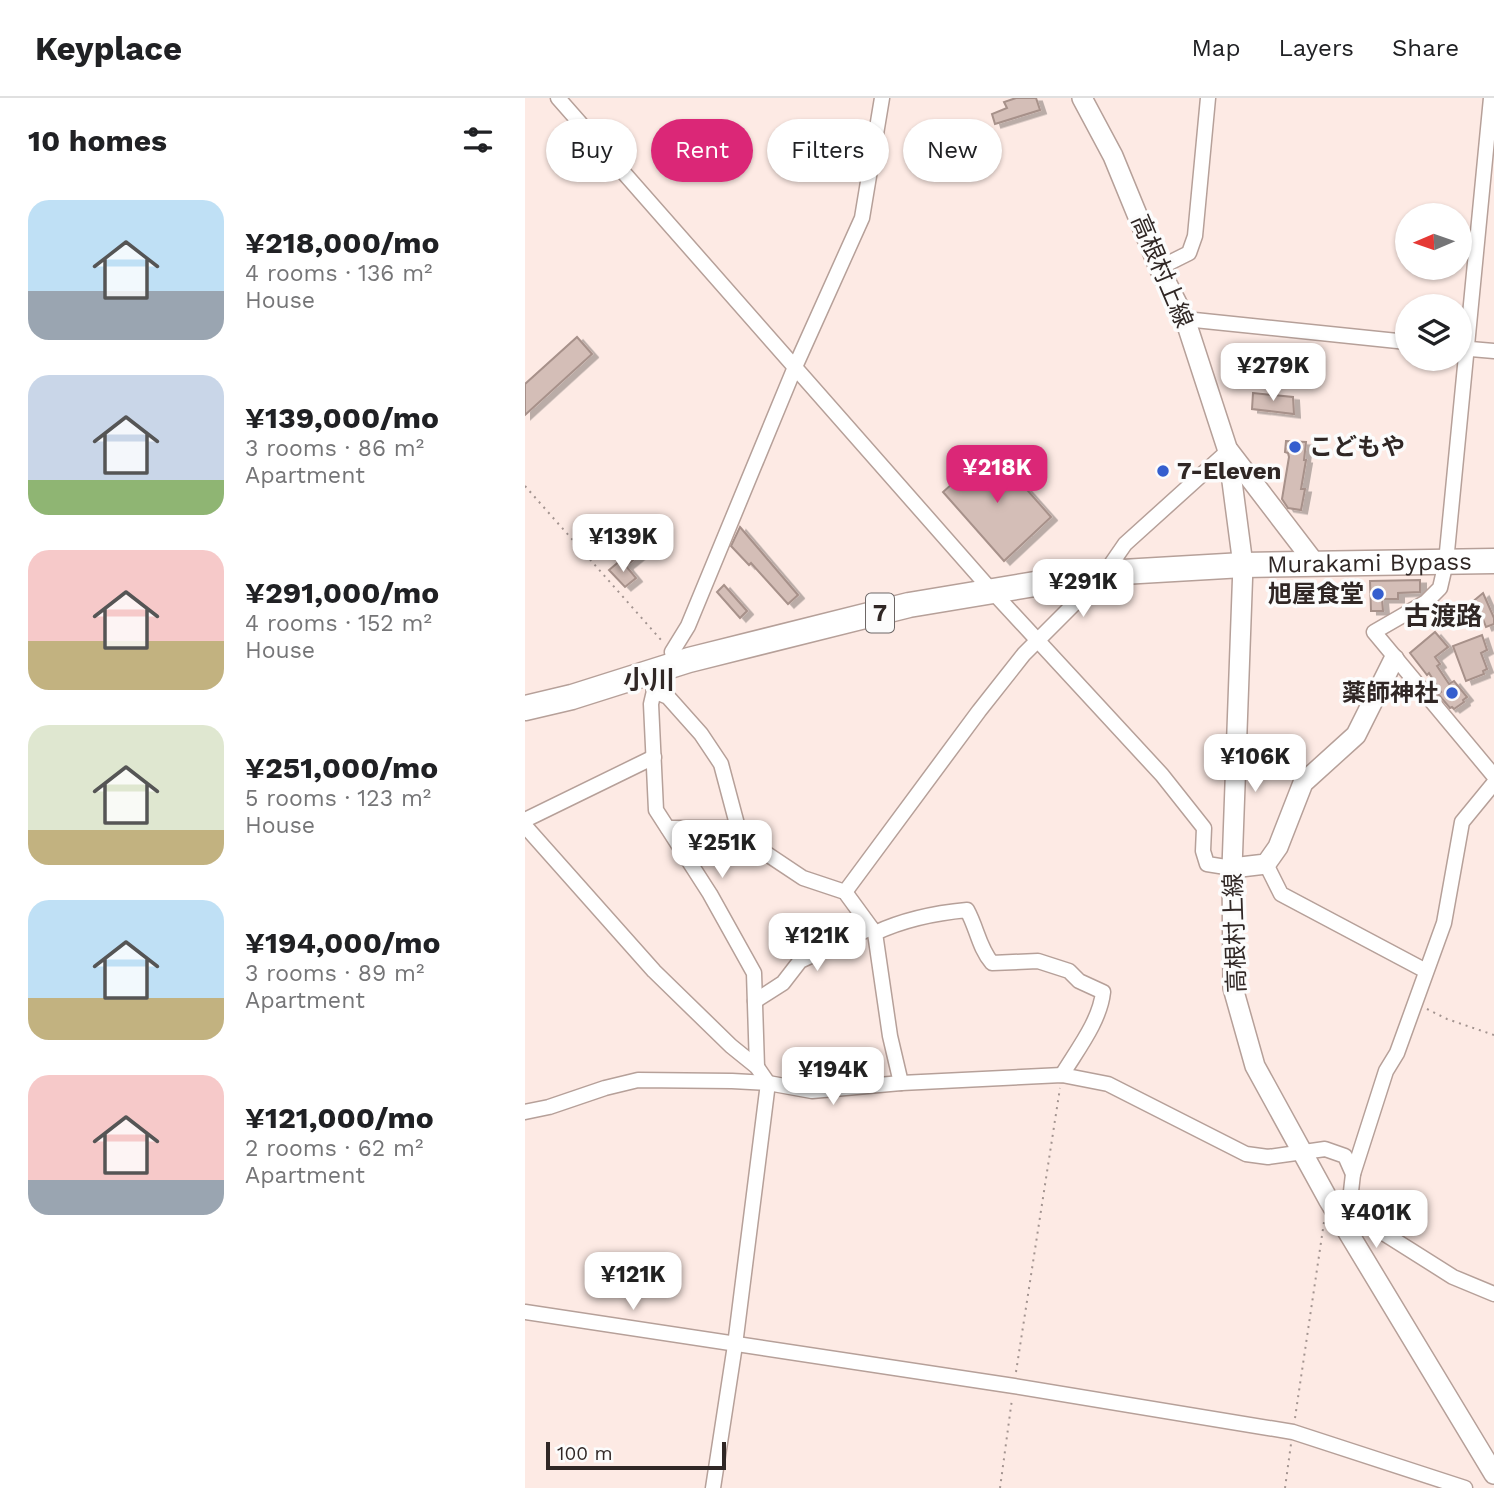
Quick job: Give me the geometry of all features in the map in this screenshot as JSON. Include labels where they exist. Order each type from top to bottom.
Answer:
[{"type":"highway","name":"Murakami Bypass","points":[[1243,565],[1494,561]]},
{"type":"highway","name":"7","points":[[525,708],[652,682],[673,659],[688,660],[909,605],[1105,573],[1243,565]]},
{"type":"main road","name":"高根村上線","points":[[1082,98],[1113,156],[1159,268],[1185,319],[1229,450],[1243,565],[1232,868],[1233,988],[1255,1066],[1328,1199],[1494,1474]]},
{"type":"main road","name":"高根村上線","points":[[1229,450],[1314,562]]},
{"type":"main road","points":[[1232,868],[1266,864],[1278,847],[1303,783],[1356,735],[1394,659]]},
{"type":"street","points":[[558,98],[991,590],[1162,775],[1205,828],[1203,851],[1207,864],[1232,868]]},
{"type":"street","points":[[673,659],[795,367],[862,218],[882,98]]},
{"type":"street","points":[[1159,268],[1189,253],[1195,236],[1209,98]]},
{"type":"street","points":[[1469,294],[1491,98]]},
{"type":"street","points":[[1185,319],[1395,341]]},
{"type":"street","points":[[1472,349],[1494,351]]},
{"type":"street","points":[[1461,371],[1446,562],[1440,588],[1426,602],[1374,632],[1494,776]]},
{"type":"street","points":[[845,892],[979,711],[1037,640],[1105,573],[1125,544],[1229,450]]},
{"type":"street","points":[[652,682],[656,810],[710,894],[754,973],[757,1067]]},
{"type":"street","points":[[652,682],[701,734],[720,764],[738,828],[749,842],[803,878],[845,892],[873,931],[890,1036],[901,1083]]},
{"type":"street","points":[[525,820],[654,757]]},
{"type":"street","points":[[1494,783],[1462,822],[1444,923],[1397,1053],[1386,1071],[1353,1174],[1350,1200],[1358,1217],[1453,1277],[1494,1294]]},
{"type":"street","points":[[525,826],[654,971],[731,1046],[757,1067],[768,1083],[735,1345],[713,1488]]},
{"type":"street","points":[[668,828],[738,828]]},
{"type":"street","points":[[1266,864],[1280,894],[1426,971]]},
{"type":"street","points":[[755,1001],[783,983],[800,961],[903,921],[937,913],[967,910],[977,929],[983,952],[992,963],[1038,961],[1069,971],[1079,981],[1103,992],[1102,1004],[1062,1075]]},
{"type":"street","points":[[525,1112],[638,1080],[768,1083],[812,1091],[901,1083],[1062,1075],[1108,1084],[1246,1154],[1268,1157],[1325,1149],[1345,1156],[1353,1174]]},
{"type":"street","points":[[525,1312],[1014,1385],[1293,1432],[1465,1488]]},
{"type":"path","points":[[525,486],[673,659]]},
{"type":"path","points":[[1415,1004],[1447,1019],[1494,1035]]},
{"type":"path","points":[[1000,1488],[1062,1075]]},
{"type":"path","points":[[1285,1488],[1328,1199]]},
{"type":"building","points":[[1016,98],[1036,98],[1040,110],[1002,122],[1002,119],[994,119],[992,114],[1007,108],[1004,102]]},
{"type":"building","points":[[577,337],[592,354],[525,415],[525,384]]},
{"type":"building","points":[[1253,393],[1293,397],[1294,414],[1252,409]]},
{"type":"building","points":[[1286,441],[1306,442],[1301,489],[1305,489],[1301,510],[1288,508],[1282,499],[1289,457],[1285,452]]},
{"type":"building","points":[[991,449],[1051,517],[1004,561],[943,492]]},
{"type":"building","points":[[740,527],[798,595],[788,604],[751,563],[749,565],[731,546]]},
{"type":"building","points":[[631,538],[643,552],[627,565],[616,551]]},
{"type":"building","points":[[621,560],[636,578],[625,587],[609,570]]},
{"type":"building","points":[[1420,580],[1420,592],[1398,593],[1398,599],[1382,599],[1383,611],[1371,611],[1370,581]]},
{"type":"building","points":[[724,585],[747,611],[740,618],[717,592]]},
{"type":"building","points":[[1483,593],[1494,618],[1494,624],[1486,627],[1481,614],[1470,619],[1465,608]]},
{"type":"building","points":[[1435,632],[1448,647],[1435,657],[1440,664],[1437,666],[1449,684],[1454,681],[1467,697],[1454,709],[1438,694],[1441,692],[1429,673],[1427,675],[1410,653]]},
{"type":"building","points":[[1482,635],[1487,650],[1481,653],[1487,669],[1483,671],[1484,674],[1466,681],[1453,646]]},
{"type":"place","name":"こどもや","points":[[1295,447]]},
{"type":"place","name":"7-Eleven","points":[[1163,471]]},
{"type":"place","name":"旭屋食堂","points":[[1378,594]]},
{"type":"place","name":"薬師神社","points":[[1452,693]]},
{"type":"district","name":"古渡路","points":[[1443,616]]},
{"type":"district","name":"小川","points":[[649,680]]}]
